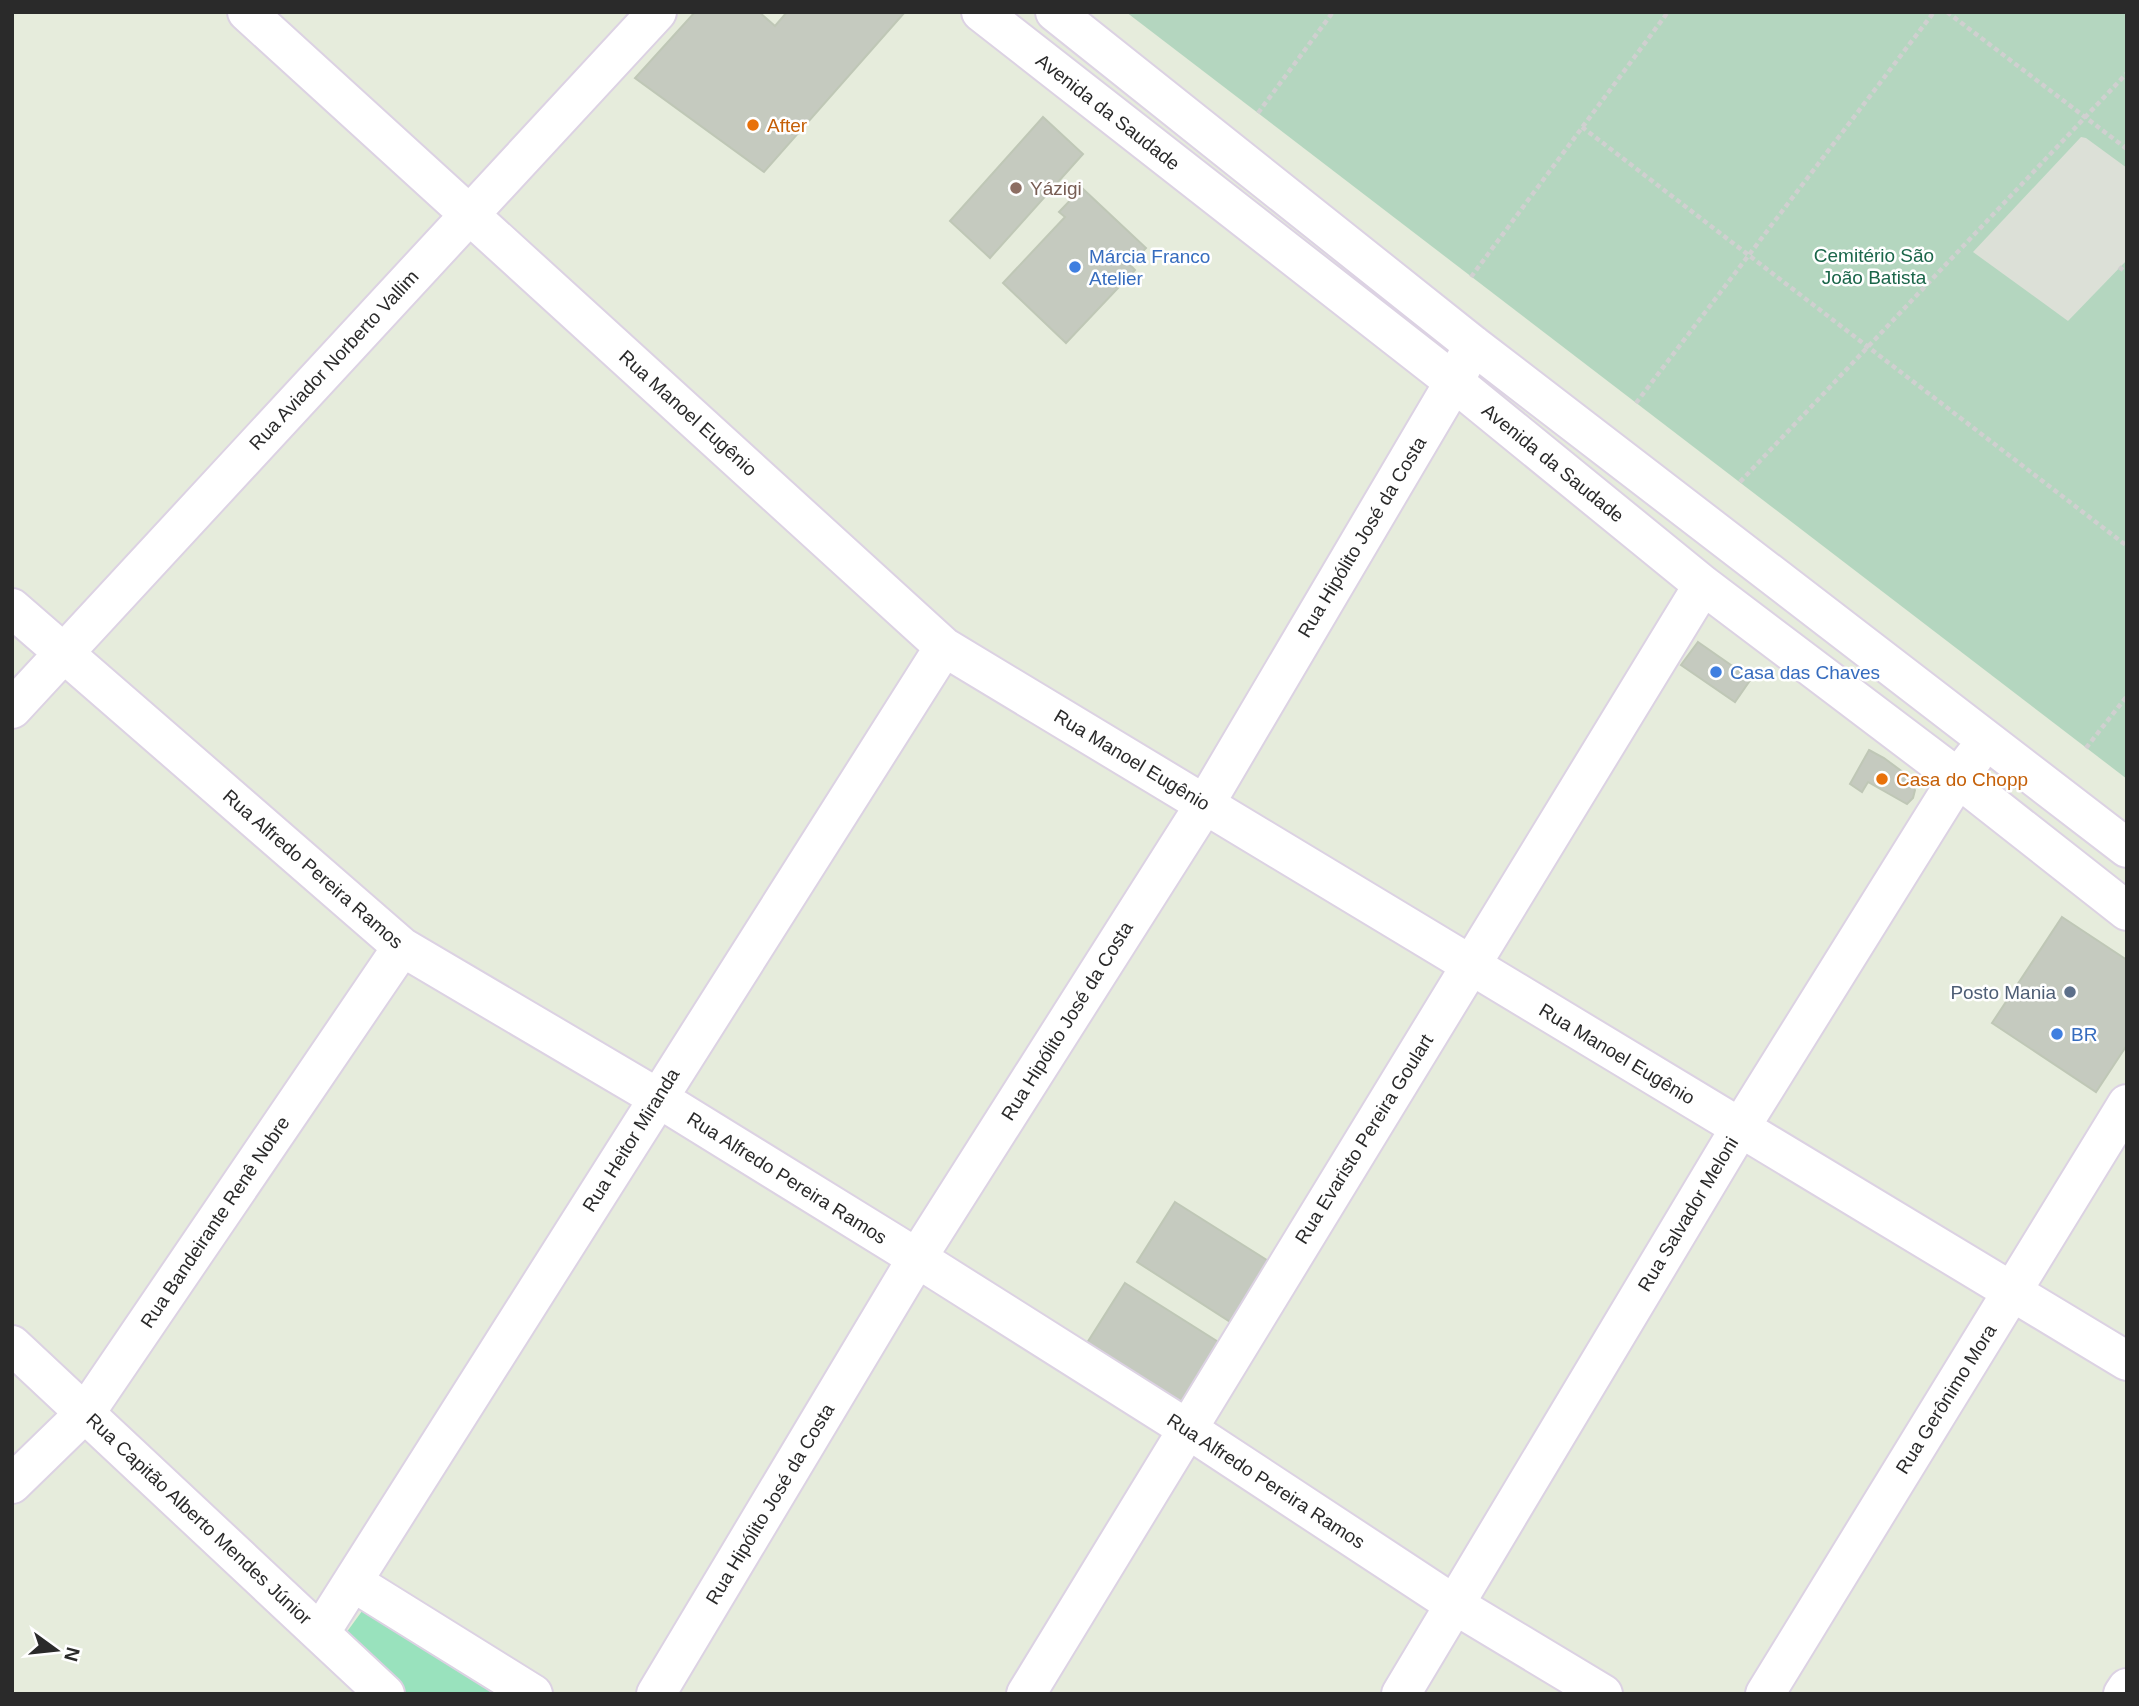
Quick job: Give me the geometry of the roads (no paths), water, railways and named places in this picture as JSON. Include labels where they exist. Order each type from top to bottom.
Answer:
[{"type":"street","name":"Rua Manoel Eugênio","points":[[247,12],[944,647],[2127,1361]]},
{"type":"street","name":"Rua Aviador Norberto Vallim","points":[[12,709],[657,12]]},
{"type":"street","name":"Avenida da Saudade","points":[[981,12],[1454,383],[1703,585],[1958,778],[2127,911]]},
{"type":"street","points":[[1055,12],[1473,345],[2127,848]]},
{"type":"street","name":"Rua Hipólito José da Costa","points":[[656,1694],[917,1258],[1205,804],[1454,383],[1473,345]]},
{"type":"street","name":"Rua Evaristo Pereira Goulart","points":[[1026,1694],[1703,585]]},
{"type":"street","name":"Rua Alfredo Pereira Ramos","points":[[12,608],[402,947],[658,1098],[917,1258],[1186,1428],[1455,1605],[1603,1694]]},
{"type":"street","name":"Rua Heitor Miranda","points":[[320,1633],[944,647]]},
{"type":"street","name":"Rua Salvador Meloni","points":[[1401,1694],[1740,1128],[1958,778],[1986,742]]},
{"type":"street","name":"Rua Bandeirante Renê Nobre","points":[[12,1484],[86,1412],[402,947]]},
{"type":"street","name":"Rua Gerônimo Mora","points":[[1765,1694],[2127,1104]]},
{"type":"street","name":"Rua Capitão Alberto Mendes Júnior","points":[[12,1345],[385,1694]]},
{"type":"street","points":[[353,1582],[533,1694]]},
{"type":"street","points":[[2123,1694],[2127,1688]]},
{"type":"place","name":"After","points":[[753,125]]},
{"type":"place","name":"Yázigi","points":[[1016,188]]},
{"type":"place","name":"Márcia Franco Atelier","points":[[1075,267]]},
{"type":"place","name":"Casa das Chaves","points":[[1716,672]]},
{"type":"place","name":"Casa do Chopp","points":[[1882,779]]},
{"type":"place","name":"Posto Mania","points":[[2070,992]]},
{"type":"place","name":"BR","points":[[2057,1034]]},
{"type":"park label","name":"Cemitério São João Batista","points":[[1874,266]]}]
